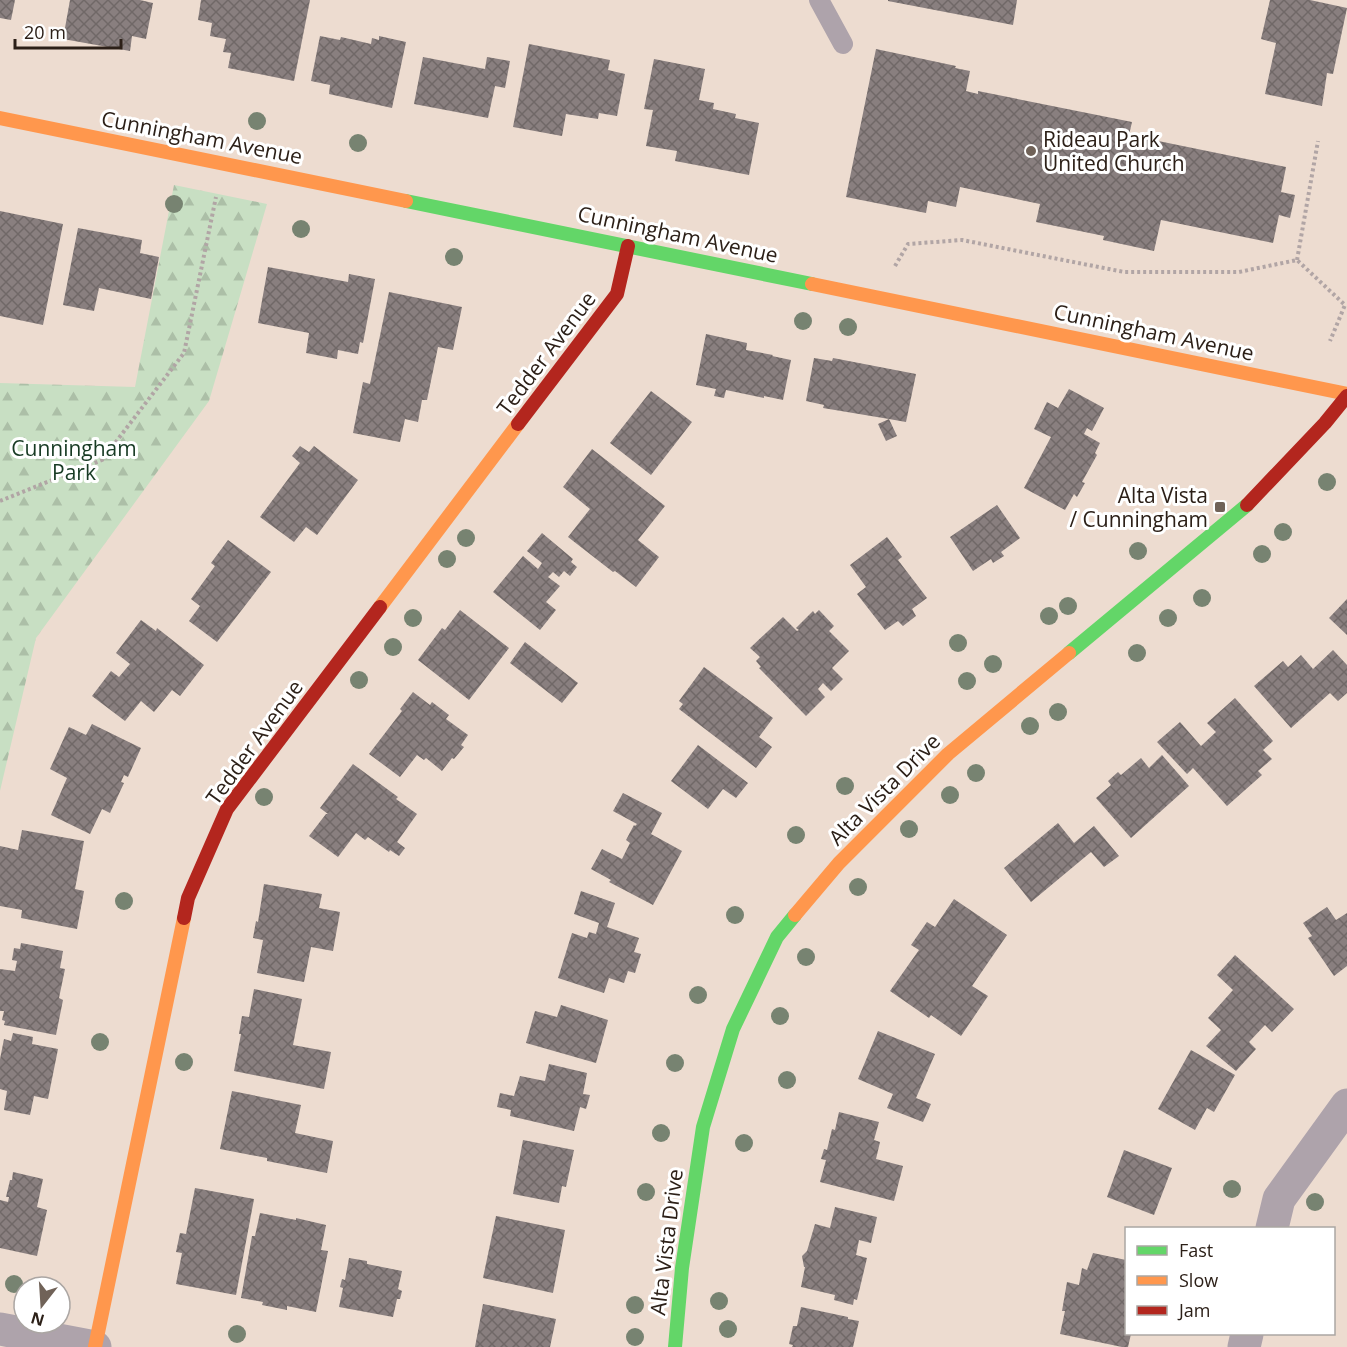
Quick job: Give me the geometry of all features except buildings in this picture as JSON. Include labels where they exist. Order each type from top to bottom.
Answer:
[{"type":"street","name":"Cunningham Avenue","points":[[0,118],[877,296],[1347,395]]},
{"type":"street","name":"Tedder Avenue","points":[[95,1347],[188,898],[227,809],[617,294],[628,246]]},
{"type":"street","name":"Alta Vista Drive","points":[[675,1347],[682,1268],[703,1127],[733,1029],[777,937],[840,862],[948,754],[1252,501],[1325,423],[1347,395]]},
{"type":"street","points":[[1272,1227],[1279,1199],[1347,1106]]},
{"type":"street","points":[[0,1329],[95,1347]]},
{"type":"lane","points":[[819,0],[843,44]]},
{"type":"path","points":[[1297,260],[1318,141]]},
{"type":"path","points":[[0,501],[102,460],[184,353],[223,163]]},
{"type":"path","points":[[877,296],[908,244],[962,240],[1124,272],[1239,272],[1297,260]]},
{"type":"path","points":[[1297,260],[1345,305],[1330,341]]},
{"type":"green space","name":"Cunningham Park","points":[[174,185],[267,204],[209,401],[36,638],[0,791],[0,383],[135,387]]},
{"type":"traffic: fast","points":[[406,201],[812,284]]},
{"type":"traffic: fast","points":[[1069,653],[1247,505]]},
{"type":"traffic: fast","points":[[675,1347],[682,1268],[703,1127],[733,1029],[777,937],[795,915]]},
{"type":"traffic: slow","points":[[0,118],[406,201]]},
{"type":"traffic: slow","points":[[812,284],[1347,394]]},
{"type":"traffic: slow","points":[[380,607],[518,424]]},
{"type":"traffic: slow","points":[[795,915],[839,863],[948,754],[1069,653]]},
{"type":"traffic: slow","points":[[95,1347],[184,918]]},
{"type":"traffic: jam","points":[[518,424],[617,294],[628,246]]},
{"type":"traffic: jam","points":[[1247,505],[1325,423],[1347,396]]},
{"type":"traffic: jam","points":[[184,918],[188,898],[227,809],[380,607]]},
{"type":"place","name":"Rideau Park United Church","points":[[1031,151]]},
{"type":"place","name":"Alta Vista / Cunningham","points":[[1220,507]]}]
